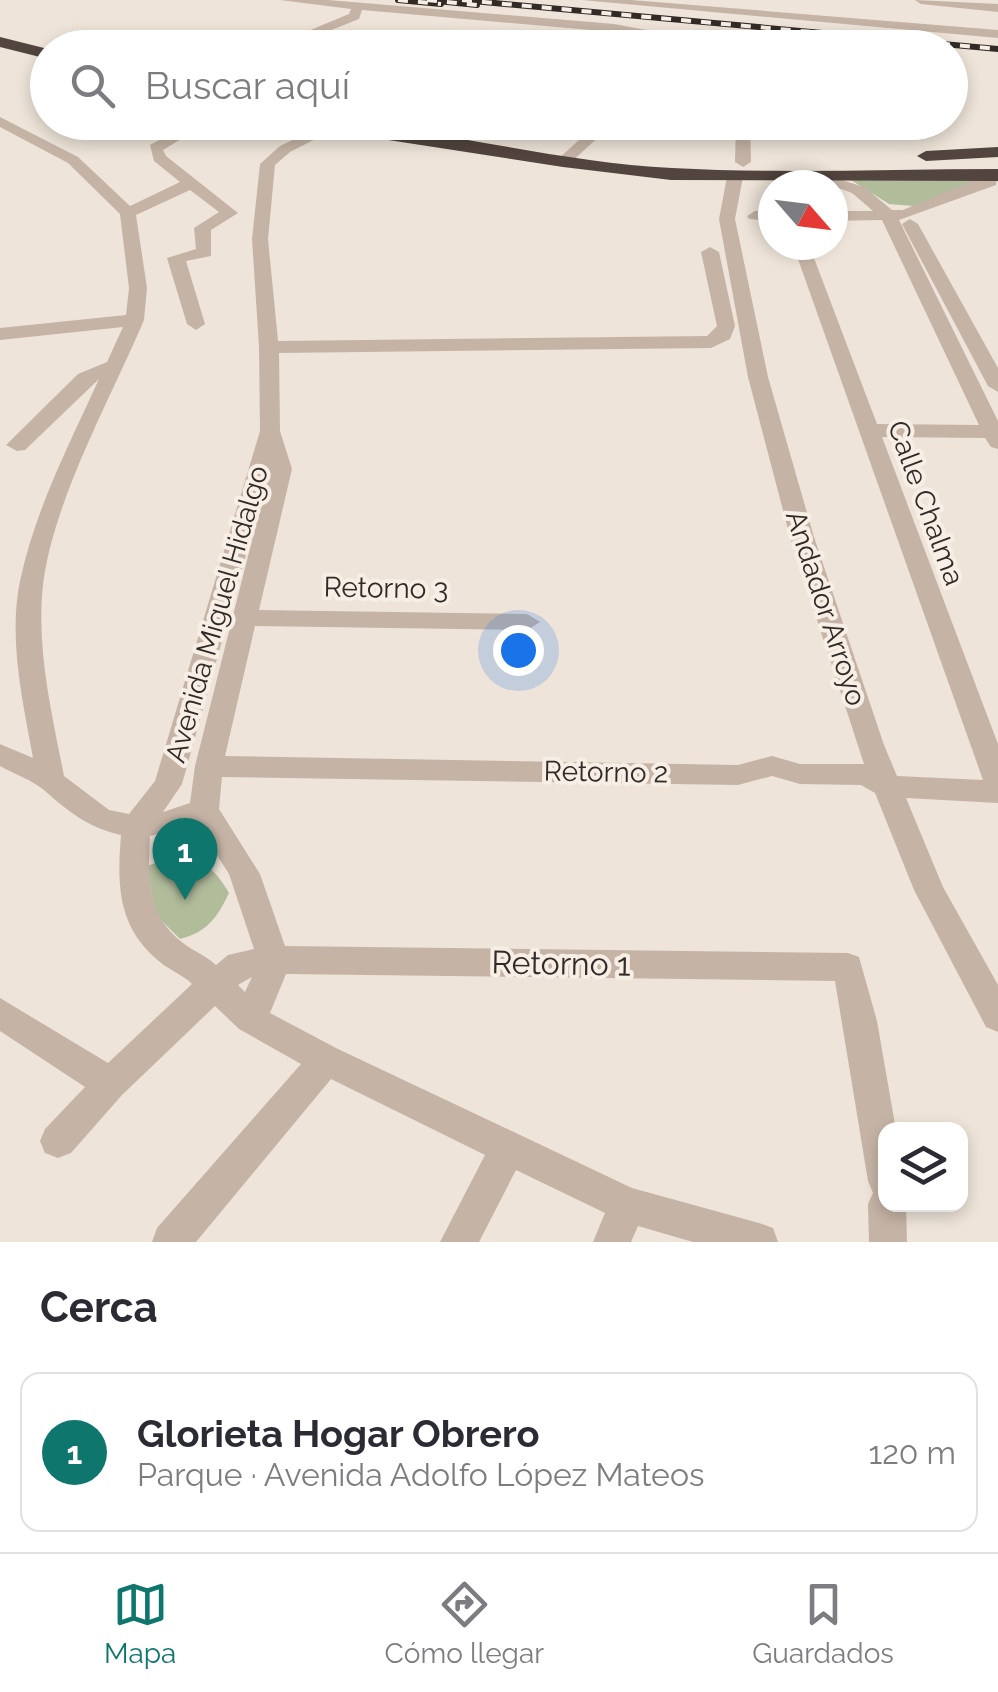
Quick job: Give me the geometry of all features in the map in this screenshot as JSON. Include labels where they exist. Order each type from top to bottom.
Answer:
[{"type":"highway","points":[[0,42],[30,50]]},
{"type":"highway","points":[[0,53],[30,60]]},
{"type":"highway","points":[[437,140],[568,157]]},
{"type":"highway","points":[[477,140],[670,174],[998,152]]},
{"type":"highway","points":[[739,170],[758,172]]},
{"type":"highway","points":[[848,177],[996,182]]},
{"type":"street","points":[[286,0],[626,30]]},
{"type":"street","points":[[588,0],[950,30]]},
{"type":"street","points":[[921,0],[998,8]]},
{"type":"street","points":[[319,30],[355,16],[358,8]]},
{"type":"street","points":[[968,32],[998,34]]},
{"type":"street","points":[[0,121],[30,137]]},
{"type":"street","points":[[36,140],[74,160],[128,213],[138,288],[136,320],[51,509],[31,585],[32,676],[51,780]]},
{"type":"street","points":[[169,140],[155,148],[159,158],[230,213],[202,228],[205,252],[176,258],[196,324]]},
{"type":"street","name":"Avenida Miguel Hidalgo","points":[[136,827],[168,784],[270,431],[269,347],[260,240],[268,164],[298,140]]},
{"type":"street","points":[[568,157],[587,140]]},
{"type":"street","name":"Andador Arroyo","points":[[741,140],[739,170],[726,219],[758,377],[802,536],[886,786],[928,890],[998,1017]]},
{"type":"street","points":[[128,213],[193,182]]},
{"type":"street","points":[[848,216],[897,215],[996,182]]},
{"type":"street","points":[[848,187],[897,215],[998,386]]},
{"type":"street","points":[[866,430],[996,436],[897,215]]},
{"type":"street","points":[[269,347],[711,342],[723,336],[726,326],[710,252]]},
{"type":"street","name":"Calle Chalma","points":[[806,260],[998,782]]},
{"type":"street","points":[[0,356],[6,334],[136,320]]},
{"type":"street","points":[[17,445],[86,378],[116,365]]},
{"type":"street","points":[[251,1018],[275,960],[260,929],[240,863],[218,836],[204,810],[210,766],[282,469],[270,431]]},
{"type":"street","name":"Retorno 3","points":[[244,618],[527,622]]},
{"type":"street","points":[[0,754],[51,780],[71,800],[101,820],[136,827],[170,822],[204,810]]},
{"type":"street","name":"Retorno 2","points":[[210,766],[738,775],[772,766],[800,774],[865,775],[886,786],[998,792]]},
{"type":"street","points":[[136,827],[132,886],[145,924],[172,953],[194,965],[251,1018],[326,1060],[628,1205],[758,1242]]},
{"type":"street","name":"Retorno 1","points":[[58,1141],[110,1084],[239,965],[275,960],[848,967],[866,1030],[878,1137]]},
{"type":"street","points":[[0,1013],[110,1084]]},
{"type":"street","points":[[171,1242],[326,1060]]},
{"type":"street","points":[[459,1242],[508,1148]]},
{"type":"street","points":[[612,1242],[628,1205]]},
{"type":"street","points":[[887,1212],[888,1242]]},
{"type":"green space","points":[[851,180],[985,180],[913,206],[889,204]]},
{"type":"green space","points":[[175,856],[207,867],[229,893],[210,923],[180,939],[155,914],[147,866]]},
{"type":"railway","points":[[398,0],[441,4]]},
{"type":"railway","points":[[427,0],[477,5]]},
{"type":"railway","points":[[462,0],[790,30]]},
{"type":"railway","points":[[968,46],[998,49]]},
{"type":"place","name":"Glorieta Hogar Obrero","points":[[185,900]]}]
